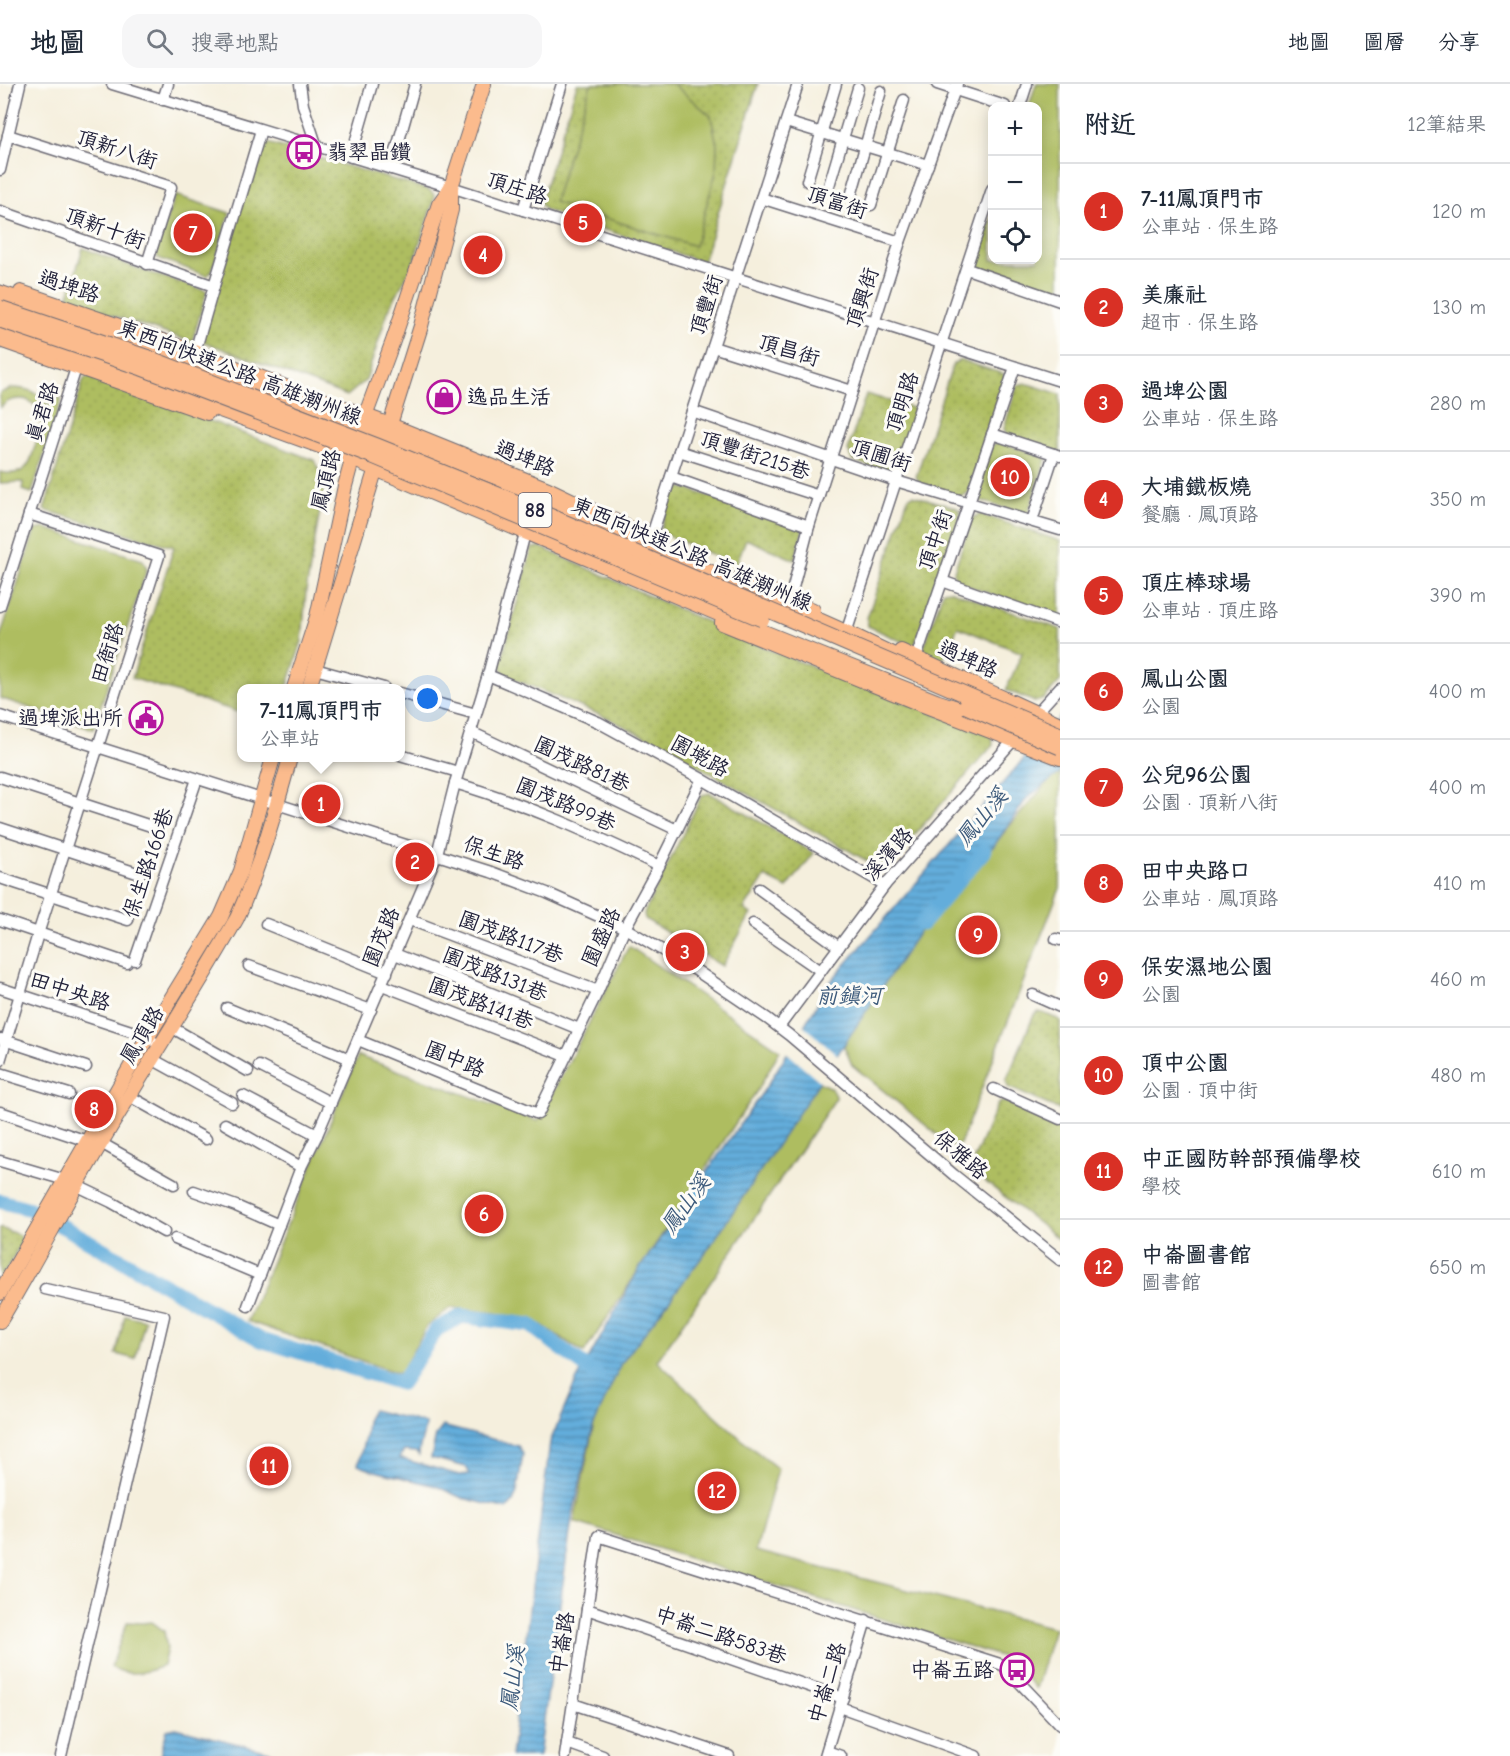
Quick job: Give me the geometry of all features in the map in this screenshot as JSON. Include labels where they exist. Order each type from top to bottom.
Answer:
[{"type":"highway","points":[[0,293],[388,429],[847,633],[941,678],[1012,727]]},
{"type":"highway","name":"東西向快速公路 高雄潮州線","points":[[0,308],[146,357],[377,446],[540,512],[1012,727],[1060,735]]},
{"type":"highway","name":"東西向快速公路 高雄潮州線","points":[[0,320],[142,368],[373,456],[914,683],[1060,747]]},
{"type":"highway","points":[[0,330],[286,432],[749,626],[937,702],[1012,727]]},
{"type":"main road","name":"鳳頂路","points":[[310,684],[421,326],[450,210],[451,187],[484,84]]},
{"type":"main road","name":"鳳頂路","points":[[295,684],[316,617],[345,486],[364,419],[439,204],[451,187]]},
{"type":"main road","name":"過埤路","points":[[0,286],[195,352],[364,419]]},
{"type":"main road","points":[[0,340],[352,461]]},
{"type":"main road","name":"過埤路","points":[[388,429],[548,489],[1056,722]]},
{"type":"main road","points":[[375,471],[757,638],[1012,727],[1031,746],[1060,758]]},
{"type":"main road","name":"鳳頂路","points":[[0,1293],[42,1232],[94,1142],[147,1038],[221,917],[241,871],[272,762]]},
{"type":"main road","name":"鳳頂路","points":[[94,1142],[129,1096],[237,918],[249,891],[278,804],[289,762]]},
{"type":"main road","name":"鳳頂路","points":[[0,1321],[31,1269],[42,1232]]},
{"type":"street","points":[[0,170],[20,84]]},
{"type":"street","name":"頂庄路","points":[[112,84],[451,187],[1060,381]]},
{"type":"street","points":[[163,100],[168,84]]},
{"type":"street","points":[[300,84],[303,105],[317,147]]},
{"type":"street","points":[[351,157],[372,84]]},
{"type":"street","points":[[391,169],[415,84]]},
{"type":"street","points":[[523,210],[562,84]]},
{"type":"street","name":"頂豐街","points":[[651,538],[798,84]]},
{"type":"street","points":[[807,181],[836,84]]},
{"type":"street","points":[[937,84],[956,87],[995,102]]},
{"type":"street","points":[[1021,102],[1027,84]]},
{"type":"street","name":"頂興街","points":[[790,599],[830,458],[900,242],[956,87]]},
{"type":"street","points":[[828,189],[858,88]]},
{"type":"street","points":[[850,196],[881,91]]},
{"type":"street","points":[[871,205],[904,100]]},
{"type":"street","points":[[786,122],[928,165]]},
{"type":"street","points":[[195,352],[261,130]]},
{"type":"street","name":"頂新八街","points":[[8,135],[171,187],[147,264]]},
{"type":"street","name":"頂富街","points":[[761,198],[900,242]]},
{"type":"street","name":"頂明路","points":[[848,627],[988,204]]},
{"type":"street","name":"頂新十街","points":[[0,211],[214,286]]},
{"type":"street","points":[[966,268],[1060,301]]},
{"type":"street","name":"頂昌街","points":[[713,347],[852,391]]},
{"type":"street","name":"頂中街","points":[[916,658],[1015,367]]},
{"type":"street","name":"真君路","points":[[0,606],[3,586],[76,368]]},
{"type":"street","name":"頂圃街","points":[[692,411],[896,481],[1060,530]]},
{"type":"street","points":[[992,434],[1057,455],[1032,522]]},
{"type":"street","name":"頂豐街215巷","points":[[679,451],[819,496]]},
{"type":"street","points":[[671,477],[810,525]]},
{"type":"street","name":"田衙路","points":[[0,1061],[3,1039],[20,995],[64,850],[159,556],[29,514]]},
{"type":"street","name":"園茂路","points":[[248,1306],[301,1167],[382,986],[436,854],[488,675],[524,537]]},
{"type":"street","points":[[942,581],[1060,623]]},
{"type":"street","points":[[315,669],[369,684]]},
{"type":"street","name":"園墘路","points":[[488,675],[598,722],[702,778],[885,885]]},
{"type":"street","name":"溪濱路","points":[[779,1027],[885,885],[1012,727],[1036,713],[1060,687]]},
{"type":"street","points":[[405,694],[476,714]]},
{"type":"street","name":"保生路","points":[[0,716],[436,854],[529,886],[625,928],[697,971],[779,1027]]},
{"type":"street","name":"園茂路81巷","points":[[471,732],[677,830]]},
{"type":"street","name":"園茂路99巷","points":[[405,757],[485,792],[555,818],[659,866]]},
{"type":"street","points":[[0,777],[154,827]]},
{"type":"street","name":"園盛路","points":[[538,1113],[598,991],[625,928],[659,866],[702,778]]},
{"type":"street","name":"保生路166巷","points":[[38,934],[131,961],[197,779]]},
{"type":"street","points":[[0,828],[140,874]]},
{"type":"street","points":[[0,878],[128,920]]},
{"type":"street","points":[[759,889],[839,947]]},
{"type":"street","points":[[0,920],[38,934]]},
{"type":"street","name":"園茂路117巷","points":[[410,920],[598,991]]},
{"type":"street","points":[[266,924],[387,973]]},
{"type":"street","points":[[753,924],[821,971]]},
{"type":"street","name":"園茂路131巷","points":[[395,954],[579,1029]]},
{"type":"street","points":[[249,966],[371,1010]]},
{"type":"street","name":"園茂路141巷","points":[[382,986],[566,1056]]},
{"type":"street","name":"田中央路","points":[[0,988],[160,1044]]},
{"type":"street","points":[[1033,995],[1060,1007]]},
{"type":"street","points":[[227,1008],[350,1059]]},
{"type":"street","points":[[171,1027],[248,1071]]},
{"type":"street","name":"保雅路","points":[[779,1027],[954,1175],[1060,1260]]},
{"type":"street","points":[[3,1039],[86,1067]]},
{"type":"street","name":"園中路","points":[[358,1041],[538,1113]]},
{"type":"street","points":[[152,1059],[232,1103]]},
{"type":"street","points":[[259,1066],[331,1103]]},
{"type":"street","points":[[0,1073],[69,1094]]},
{"type":"street","points":[[994,1089],[1060,1119]]},
{"type":"street","points":[[129,1096],[206,1139]]},
{"type":"street","points":[[243,1096],[317,1135]]},
{"type":"street","points":[[0,1112],[94,1142],[174,1184]]},
{"type":"street","points":[[225,1124],[301,1167]]},
{"type":"street","points":[[0,1161],[70,1183],[111,1202],[164,1232]]},
{"type":"street","points":[[194,1191],[279,1225]]},
{"type":"street","points":[[175,1239],[260,1275]]},
{"type":"street","points":[[45,1289],[164,1316],[61,1756]]},
{"type":"street","name":"中崙路","points":[[565,1756],[598,1536],[866,1620]]},
{"type":"street","name":"中崙二路583巷","points":[[587,1610],[841,1702],[975,1756]]},
{"type":"street","points":[[866,1620],[1003,1665],[1060,1725]]},
{"type":"street","name":"中崙二路","points":[[826,1754],[866,1620]]},
{"type":"street","points":[[573,1704],[729,1756]]},
{"type":"street","points":[[567,1743],[603,1756]]},
{"type":"street","points":[[826,1754],[841,1756]]},
{"type":"green space","points":[[577,84],[758,84],[703,262],[545,210],[540,203]]},
{"type":"green space","points":[[591,84],[673,84],[711,116],[717,145],[716,172],[695,246],[554,202]]},
{"type":"green space","points":[[1036,84],[1060,84],[1060,293],[975,267],[988,227],[988,264],[1042,264],[1042,102],[1030,102]]},
{"type":"green space","points":[[264,142],[430,190],[435,196],[413,264],[388,311],[366,380],[347,396],[199,340],[258,146]]},
{"type":"green space","points":[[175,195],[230,213],[212,271],[207,276],[158,258],[155,253]]},
{"type":"green space","points":[[83,248],[207,291],[192,342],[67,300]]},
{"type":"green space","points":[[960,360],[1004,374],[1006,382],[968,493],[961,497],[921,485],[916,477],[953,364]]},
{"type":"green space","points":[[91,376],[314,460],[324,479],[324,488],[306,591],[302,641],[288,684],[237,684],[237,712],[132,678],[174,547],[44,510],[84,378]]},
{"type":"green space","points":[[1025,383],[1060,394],[1060,452],[1007,435],[1004,429],[1017,385]]},
{"type":"green space","points":[[12,388],[33,392],[49,406],[53,396],[62,399],[32,493],[22,490],[23,482],[0,483],[0,472],[18,472],[27,466],[41,426],[41,417],[37,408],[26,400],[12,400],[0,408],[0,393]]},
{"type":"green space","points":[[866,394],[916,409],[897,471],[891,474],[852,460],[848,450]]},
{"type":"green space","points":[[997,442],[1043,456],[1046,460],[1028,513],[1023,514],[976,499],[975,494],[991,447]]},
{"type":"green space","points":[[681,487],[800,525],[803,530],[795,560],[746,539],[736,565],[666,535],[661,528],[672,490]]},
{"type":"green space","points":[[913,495],[957,508],[961,513],[914,647],[868,626],[867,618],[908,498]]},
{"type":"green space","points":[[980,514],[1060,541],[1060,618],[957,582],[953,574],[972,518]]},
{"type":"green space","points":[[45,528],[143,560],[147,569],[93,729],[0,698],[0,637],[35,530]]},
{"type":"green space","points":[[540,547],[770,650],[992,736],[993,745],[889,864],[884,866],[871,863],[657,743],[610,719],[504,675],[500,665],[532,548]]},
{"type":"green space","points":[[949,590],[1060,629],[1060,681],[1044,699],[1035,702],[1006,690],[1022,653],[958,627],[942,661],[925,653],[924,647],[943,591]]},
{"type":"green space","points":[[1060,768],[1060,888],[960,1144],[951,1146],[852,1065],[844,1046],[874,982]]},
{"type":"green space","points":[[710,793],[814,853],[787,888],[765,877],[744,909],[751,914],[722,966],[645,919],[644,913],[702,795]]},
{"type":"green space","points":[[629,946],[780,1050],[760,1086],[584,1353],[540,1324],[495,1313],[450,1308],[427,1326],[400,1374],[247,1321],[358,1056],[538,1121]]},
{"type":"green space","points":[[1038,1012],[1060,1020],[1060,1110],[1008,1087],[1006,1081],[1034,1015]]},
{"type":"green space","points":[[816,1080],[831,1088],[836,1098],[657,1361],[740,1438],[778,1469],[756,1551],[1054,1628],[1036,1689],[1009,1659],[574,1522],[599,1399],[684,1261]]},
{"type":"green space","points":[[1006,1102],[1060,1127],[1060,1240],[977,1175],[973,1169],[973,1161],[997,1105]]},
{"type":"green space","points":[[0,1228],[20,1235],[22,1242],[0,1280]]},
{"type":"green space","points":[[125,1315],[145,1320],[135,1359],[116,1354]]},
{"type":"green space","points":[[127,1622],[152,1622],[164,1631],[167,1648],[163,1666],[137,1673],[124,1672],[111,1667]]},
{"type":"water","name":"前鎮河","points":[[1060,717],[1060,773],[1027,798],[994,846],[952,882],[709,1248],[621,1364],[593,1427],[572,1518],[539,1756],[511,1756],[550,1442],[576,1381],[639,1269],[769,1083],[832,980]]},
{"type":"water","points":[[372,1410],[425,1423],[419,1455],[416,1452],[404,1451],[399,1458],[459,1475],[470,1474],[466,1467],[431,1458],[436,1435],[443,1426],[518,1446],[523,1454],[517,1492],[513,1502],[507,1509],[462,1498],[436,1486],[358,1465],[367,1419]]},
{"type":"water","points":[[176,1728],[282,1756],[160,1756],[167,1730]]},
{"type":"pier","points":[[802,1024],[840,1057],[822,1083],[785,1051]]},
{"type":"waterway","name":"鳳山溪","points":[[922,924],[984,851]]},
{"type":"waterway","points":[[0,1201],[30,1209],[261,1340],[401,1383],[437,1329],[462,1316],[530,1325],[598,1376]]},
{"type":"place","name":"翡翠晶鑽","points":[[304,152]]},
{"type":"place","name":"頂庄棒球場","points":[[583,223]]},
{"type":"place","name":"公兒96公園","points":[[193,233]]},
{"type":"place","name":"大埔鐵板燒","points":[[483,255]]},
{"type":"place","name":"逸品生活","points":[[444,397]]},
{"type":"place","name":"頂中公園","points":[[1010,477]]},
{"type":"place","name":"過埤派出所","points":[[146,718]]},
{"type":"place","name":"7-11鳳頂門市","points":[[321,804]]},
{"type":"place","name":"美廉社","points":[[415,862]]},
{"type":"place","name":"保安濕地公園","points":[[978,935]]},
{"type":"place","name":"過埤公園","points":[[685,952]]},
{"type":"place","name":"田中央路口","points":[[94,1109]]},
{"type":"place","name":"鳳山公園","points":[[484,1214]]},
{"type":"place","name":"中正國防幹部預備學校","points":[[269,1466]]},
{"type":"place","name":"中崙圖書館","points":[[717,1491]]},
{"type":"place","name":"中崙五路","points":[[1017,1670]]}]
